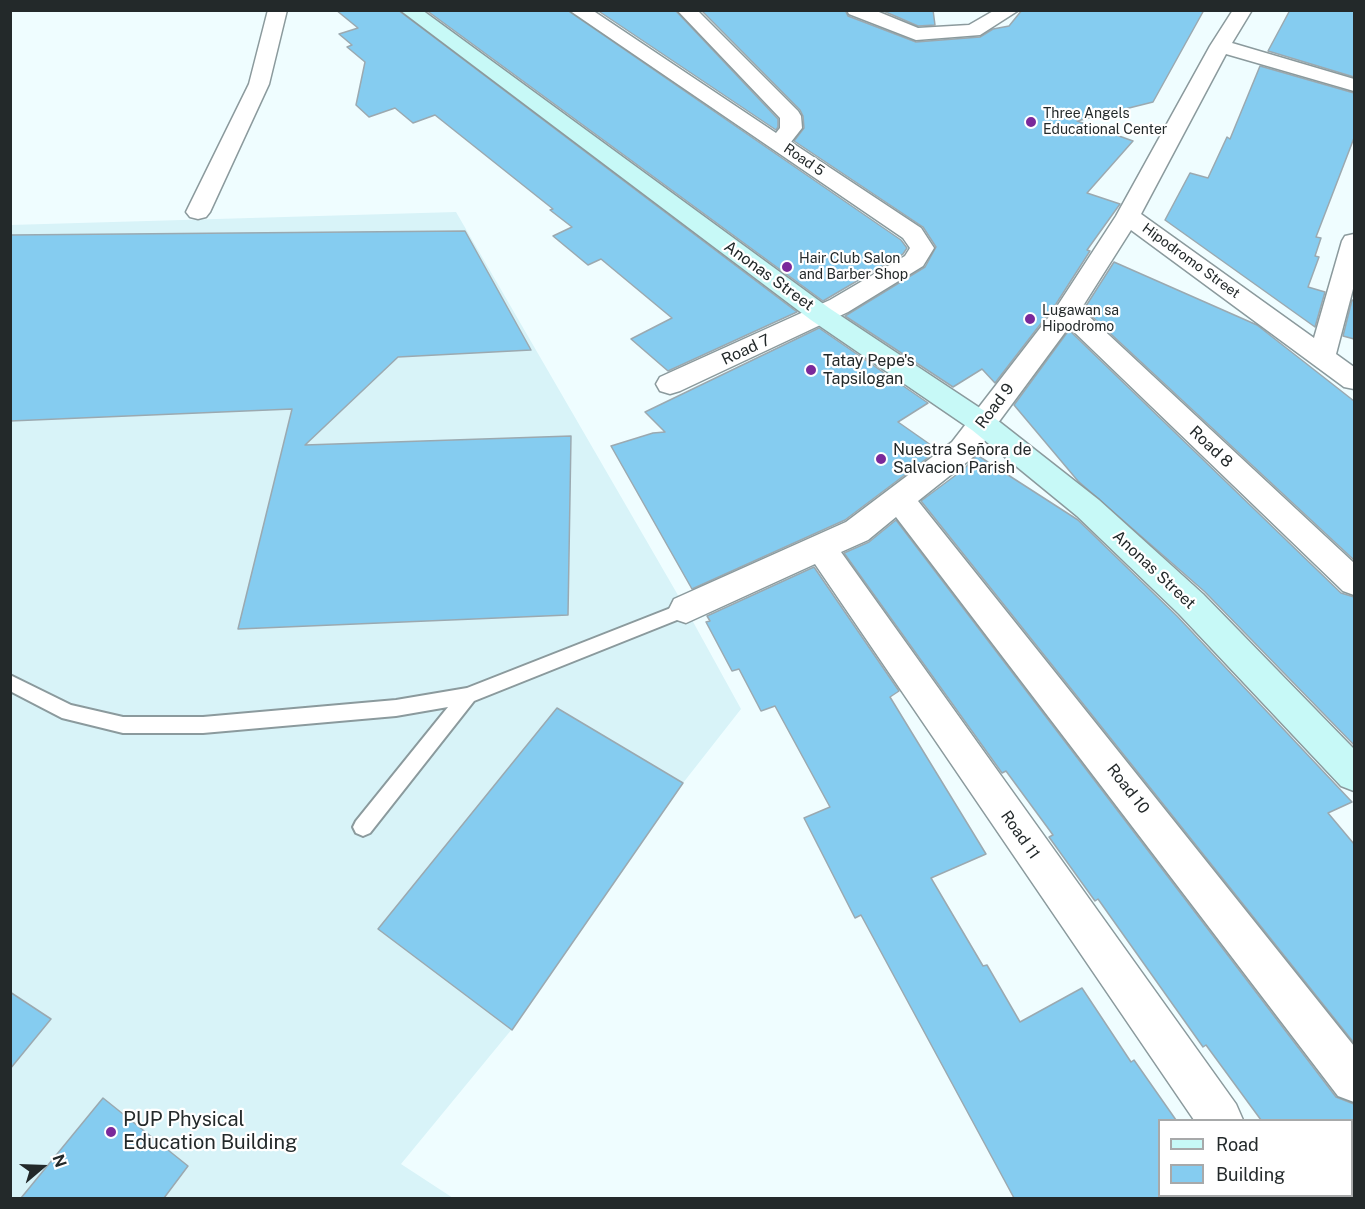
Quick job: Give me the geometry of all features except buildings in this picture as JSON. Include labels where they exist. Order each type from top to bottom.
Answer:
[{"type":"street","points":[[198,212],[258,84],[278,10]]},
{"type":"street","name":"Anonas Street","points":[[409,10],[820,314],[982,423],[1088,508],[1182,596],[1354,774]]},
{"type":"street","name":"Road 5","points":[[578,10],[912,233],[922,248],[914,261],[839,306],[820,314]]},
{"type":"street","points":[[686,10],[790,116],[792,125],[789,134],[778,142]]},
{"type":"street","points":[[856,10],[916,34],[973,31],[1010,10]]},
{"type":"street","name":"Hipodromo Street","points":[[1243,10],[1220,46],[1128,216],[1354,380]]},
{"type":"street","points":[[1220,46],[1354,85]]},
{"type":"street","name":"Road 9","points":[[686,609],[857,531],[962,450],[1067,311],[1128,216]]},
{"type":"street","points":[[1322,356],[1354,241]]},
{"type":"street","name":"Road 8","points":[[1067,311],[1354,582]]},
{"type":"street","name":"Road 7","points":[[670,384],[820,314]]},
{"type":"street","name":"Road 10","points":[[900,500],[1354,1080]]},
{"type":"street","name":"Road 11","points":[[821,548],[1219,1119]]},
{"type":"lane","points":[[10,682],[68,712],[123,725],[203,725],[396,708],[468,696],[686,609]]},
{"type":"lane","points":[[363,826],[468,696]]},
{"type":"shaded area","points":[[456,212],[686,609],[741,709],[683,783],[512,1029],[401,1164],[453,1198],[11,1198],[10,225]]},
{"type":"place","name":"Three Angels Educational Center","points":[[1031,122]]},
{"type":"place","name":"Hair Club Salon and Barber Shop","points":[[787,267]]},
{"type":"place","name":"Lugawan sa Hipodromo","points":[[1030,319]]},
{"type":"place","name":"Tatay Pepe's Tapsilogan","points":[[811,370]]},
{"type":"place","name":"Nuestra Señora de Salvacion Parish","points":[[881,459]]},
{"type":"place","name":"PUP Physical Education Building","points":[[111,1132]]}]
